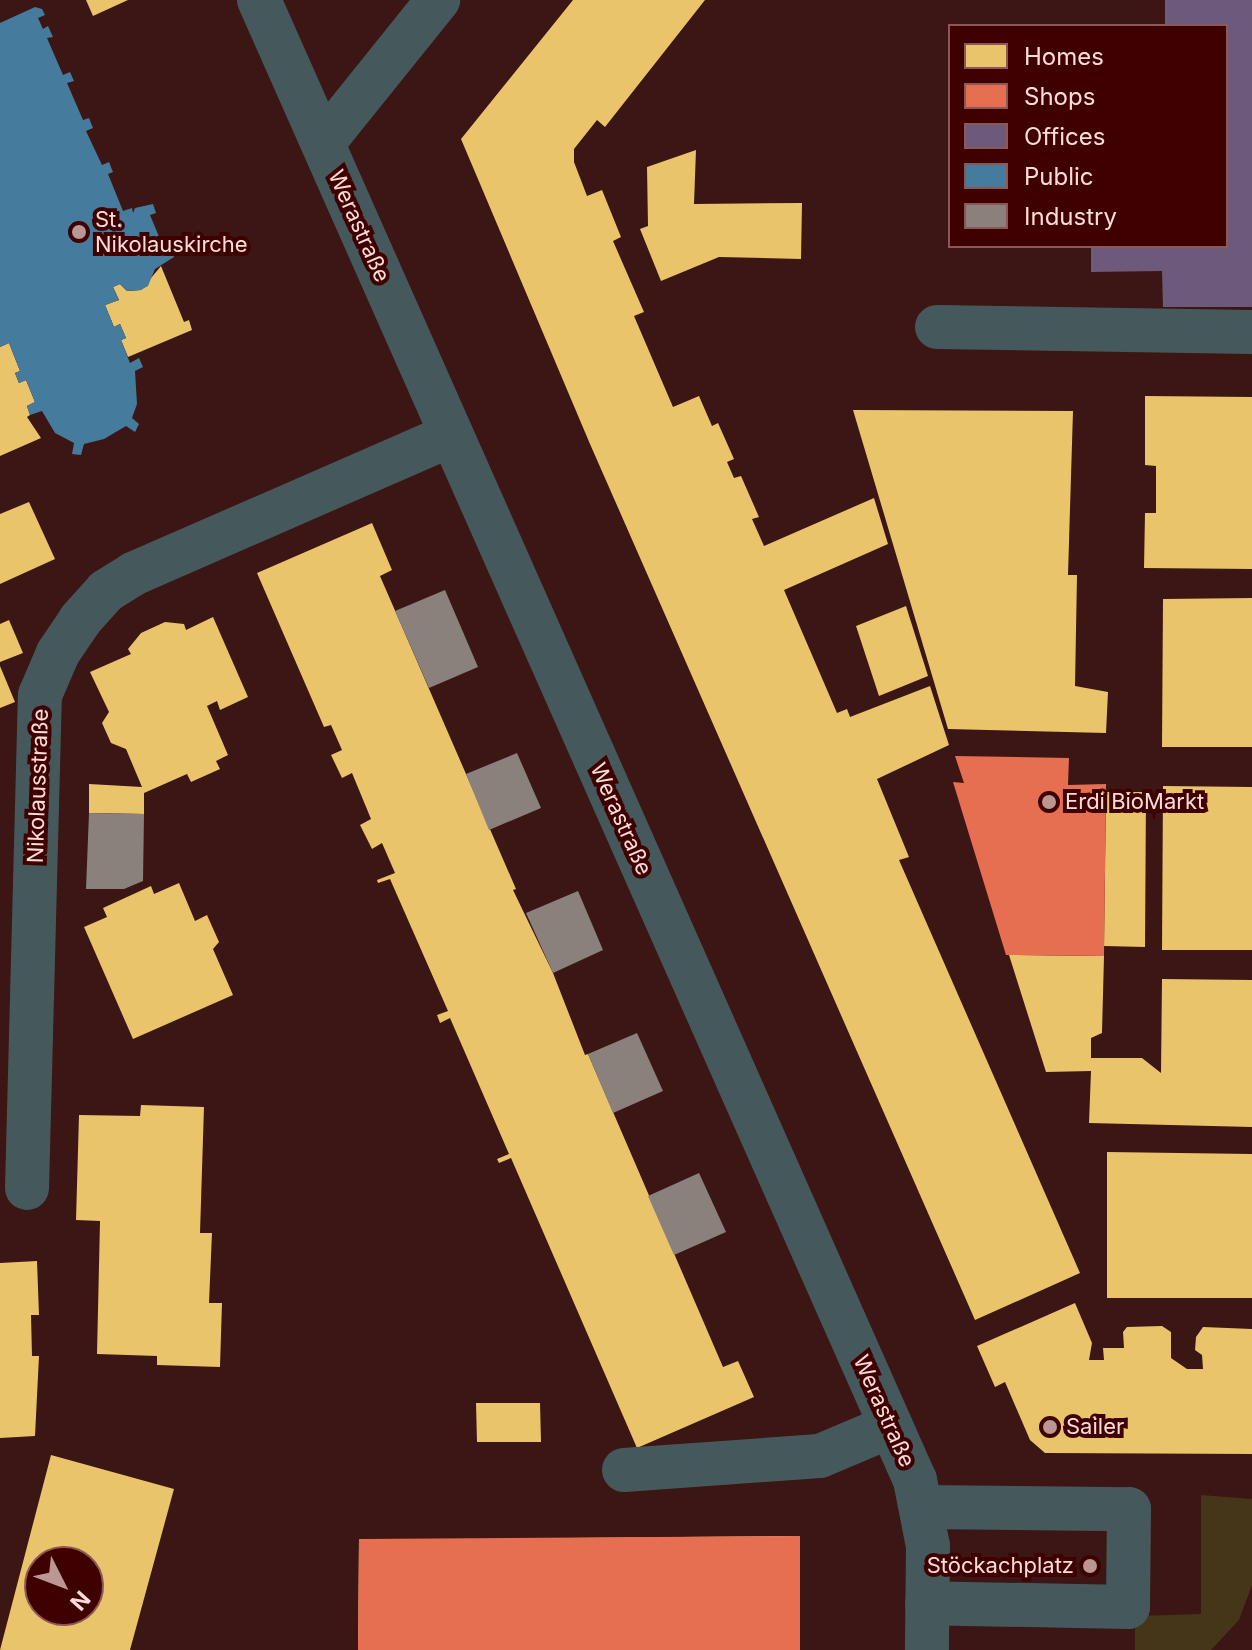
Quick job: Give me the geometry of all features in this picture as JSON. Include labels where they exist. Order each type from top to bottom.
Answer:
[{"type":"street","name":"Werastraße","points":[[259,0],[915,1480],[928,1546],[927,1650]]},
{"type":"street","points":[[323,143],[438,0]]},
{"type":"street","points":[[937,327],[1252,332]]},
{"type":"street","name":"Nikolausstraße","points":[[27,1188],[40,695],[58,653],[80,620],[106,591],[133,574],[451,435]]},
{"type":"street","points":[[624,1470],[820,1456],[891,1426]]},
{"type":"street","points":[[921,1507],[1129,1509],[1128,1607],[927,1603]]},
{"type":"shaded area","points":[[1201,1495],[1252,1499],[1252,1585],[1239,1620],[1211,1650],[1135,1650],[1135,1616],[1201,1614]]},
{"type":"building: Homes","points":[[86,0],[128,0],[93,16]]},
{"type":"building: Homes","points":[[573,0],[705,0],[605,127],[597,120],[574,149],[574,162],[587,196],[602,190],[621,237],[613,241],[644,312],[634,316],[673,407],[699,396],[712,426],[718,423],[734,459],[727,462],[734,478],[741,476],[759,517],[752,519],[764,546],[874,498],[888,544],[784,590],[837,713],[847,709],[850,717],[930,686],[949,745],[877,779],[909,857],[899,860],[1080,1273],[975,1320],[590,444],[461,139]]},
{"type":"building: Homes","points":[[696,150],[694,204],[802,203],[801,259],[719,257],[661,281],[640,229],[648,226],[647,167]]},
{"type":"building: Homes","points":[[161,266],[184,322],[189,320],[192,330],[128,357],[121,340],[126,338],[120,324],[114,327],[105,305],[119,300],[113,287],[120,284],[127,291],[141,290]]},
{"type":"building: Homes","points":[[9,343],[20,371],[15,373],[19,383],[26,380],[35,402],[27,406],[30,415],[27,417],[41,438],[0,456],[0,347]]},
{"type":"building: Homes","points":[[1145,396],[1252,397],[1252,569],[1144,568],[1145,513],[1156,513],[1156,466],[1145,465]]},
{"type":"building: Homes","points":[[853,410],[1073,411],[1068,575],[1077,575],[1075,686],[1108,692],[1106,733],[948,729]]},
{"type":"building: Homes","points":[[29,502],[55,559],[0,584],[0,514]]},
{"type":"building: Homes","points":[[372,523],[392,570],[380,576],[516,889],[513,890],[553,973],[585,1055],[588,1054],[723,1367],[738,1361],[754,1397],[637,1448],[511,1158],[499,1163],[497,1159],[509,1154],[450,1018],[440,1023],[437,1015],[448,1011],[390,879],[378,883],[377,880],[395,873],[382,843],[372,849],[360,825],[371,819],[352,773],[342,778],[331,755],[342,750],[331,725],[324,727],[257,573]]},
{"type":"building: Homes","points":[[1252,598],[1252,747],[1162,747],[1163,599]]},
{"type":"building: Homes","points":[[906,606],[928,676],[879,696],[856,626]]},
{"type":"building: Homes","points":[[213,617],[248,697],[220,710],[217,701],[207,706],[228,755],[216,761],[220,769],[191,782],[187,774],[144,793],[144,814],[89,813],[89,784],[142,787],[126,749],[111,743],[102,723],[109,712],[90,672],[131,654],[128,649],[141,633],[165,622],[184,624],[186,630]]},
{"type":"building: Homes","points":[[9,620],[23,653],[0,662],[0,624]]},
{"type":"building: Homes","points":[[0,666],[15,702],[0,708]]},
{"type":"building: Homes","points":[[1163,786],[1252,787],[1252,950],[1162,950]]},
{"type":"building: Homes","points":[[1106,792],[1146,792],[1145,947],[1104,946]]},
{"type":"building: Homes","points":[[179,883],[195,921],[207,915],[219,942],[213,949],[233,995],[133,1039],[84,927],[107,917],[103,908],[151,886],[154,894]]},
{"type":"building: Homes","points":[[1009,955],[1104,956],[1102,1033],[1091,1038],[1091,1058],[1142,1058],[1161,1073],[1162,979],[1252,980],[1252,1127],[1089,1123],[1091,1071],[1046,1072]]},
{"type":"building: Homes","points":[[141,1105],[204,1107],[200,1233],[212,1233],[209,1303],[222,1303],[220,1367],[157,1365],[157,1356],[97,1354],[100,1221],[76,1220],[79,1115],[140,1116]]},
{"type":"building: Homes","points":[[1107,1152],[1252,1154],[1252,1298],[1107,1298]]},
{"type":"building: Homes","points":[[37,1261],[39,1315],[31,1315],[32,1356],[39,1356],[35,1436],[0,1438],[0,1263]]},
{"type":"building: Homes","points":[[1075,1303],[1092,1343],[1089,1360],[1104,1360],[1103,1348],[1124,1348],[1123,1332],[1127,1327],[1162,1326],[1171,1332],[1171,1358],[1187,1369],[1203,1369],[1202,1355],[1195,1350],[1196,1337],[1203,1327],[1252,1329],[1252,1454],[1045,1453],[1030,1440],[1005,1382],[995,1387],[977,1346]]},
{"type":"building: Homes","points":[[476,1403],[540,1403],[541,1442],[477,1442]]},
{"type":"building: Homes","points":[[51,1455],[174,1489],[130,1650],[0,1650],[24,1558],[24,1626],[104,1626],[104,1546],[27,1546]]},
{"type":"building: Homes","points":[[800,1536],[800,1619],[727,1650],[570,1650],[572,1538]]},
{"type":"building: Homes","points":[[359,1539],[510,1539],[509,1650],[358,1650]]},
{"type":"building: Shops","points":[[955,756],[1069,758],[1068,785],[1106,784],[1104,956],[1006,955],[953,782],[964,783]]},
{"type":"building: Shops","points":[[800,1536],[800,1650],[358,1650],[359,1539]]},
{"type":"building: Offices","points":[[1165,0],[1252,0],[1252,307],[1163,307],[1162,271],[1091,272],[1091,248],[1228,248],[1228,24],[1165,24]]},
{"type":"building: Public","name":"St. Nikolauskirche","points":[[35,7],[42,9],[45,15],[38,18],[43,29],[48,26],[53,37],[47,38],[63,75],[70,72],[74,81],[67,83],[83,120],[89,118],[93,128],[86,131],[102,165],[109,162],[113,172],[108,174],[123,211],[132,208],[133,213],[135,208],[153,204],[156,213],[150,215],[165,251],[171,249],[174,257],[155,269],[148,286],[141,290],[127,291],[120,284],[113,287],[119,300],[105,305],[114,327],[120,324],[126,338],[121,340],[130,363],[139,358],[143,367],[135,371],[137,404],[132,418],[139,424],[135,432],[126,426],[104,439],[84,444],[81,455],[72,454],[74,443],[55,433],[42,411],[30,415],[27,406],[35,402],[26,380],[19,383],[15,373],[20,371],[9,343],[0,347],[0,23]]},
{"type":"building: Industry","points":[[445,590],[478,667],[429,688],[395,611]]},
{"type":"building: Industry","points":[[517,753],[541,808],[489,830],[466,774]]},
{"type":"building: Industry","points":[[89,813],[144,814],[143,881],[124,889],[86,889]]},
{"type":"building: Industry","points":[[578,891],[603,950],[553,973],[526,913]]},
{"type":"building: Industry","points":[[637,1033],[663,1091],[613,1113],[588,1054]]},
{"type":"building: Industry","points":[[699,1173],[726,1232],[674,1255],[648,1196]]},
{"type":"place","name":"St. Nikolauskirche","points":[[79,232]]},
{"type":"place","name":"Erdi BioMarkt","points":[[1049,802]]},
{"type":"place","name":"Sailer","points":[[1050,1427]]},
{"type":"place","name":"Stöckachplatz","points":[[1090,1566]]}]
